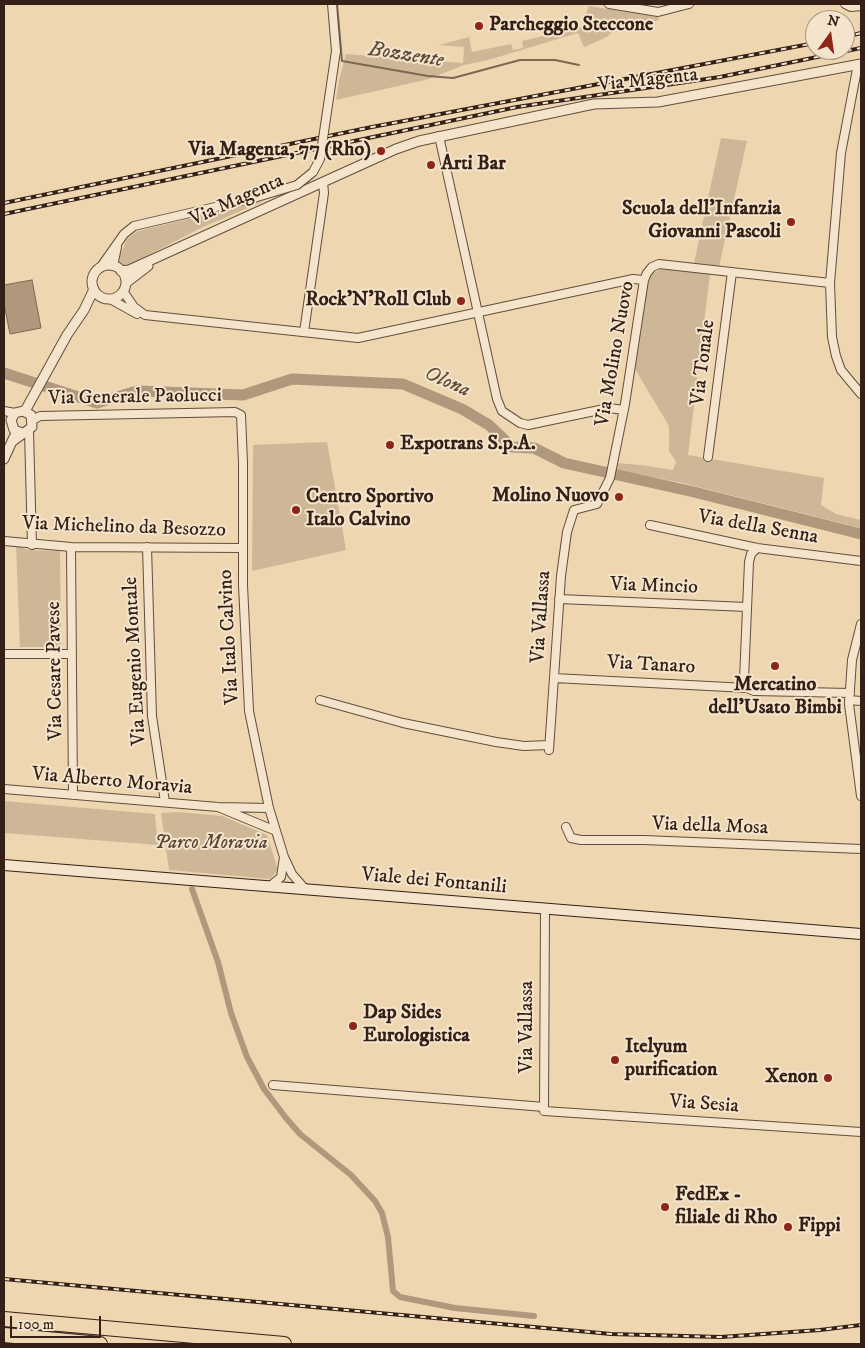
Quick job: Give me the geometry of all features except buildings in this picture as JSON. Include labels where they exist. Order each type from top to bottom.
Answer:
[{"type":"highway","points":[[4,1318],[284,1344]]},
{"type":"highway","points":[[4,1335],[100,1344]]},
{"type":"main road","name":"Viale dei Fontanili","points":[[4,865],[861,934]]},
{"type":"street","points":[[4,459],[13,440],[16,428],[29,415],[32,402],[40,384],[67,335],[84,310],[94,289],[93,277],[124,234],[134,226],[297,186],[313,172],[320,159],[336,51],[332,4]]},
{"type":"street","points":[[609,4],[658,12],[689,4]]},
{"type":"street","points":[[845,4],[851,7],[861,6]]},
{"type":"street","points":[[860,64],[842,144],[836,194],[832,210],[834,221],[830,284],[832,337],[836,356],[841,370],[861,394]]},
{"type":"street","name":"Via Magenta","points":[[117,268],[129,270],[396,149],[439,136],[594,104],[658,102],[860,64]]},
{"type":"street","points":[[439,136],[498,404],[502,411],[510,418],[524,424],[532,424],[609,408],[624,410]]},
{"type":"street","points":[[304,332],[324,182]]},
{"type":"street","points":[[117,245],[117,268],[124,287],[140,312],[154,317]]},
{"type":"street","name":"Via Magenta","points":[[124,287],[165,254]]},
{"type":"street","name":"Via Molino Nuovo","points":[[597,504],[610,478],[624,410],[644,280],[649,269],[659,264],[830,284]]},
{"type":"street","points":[[100,268],[117,268]]},
{"type":"street","name":"Via Tonale","points":[[708,458],[732,272]]},
{"type":"street","points":[[94,289],[106,298],[145,317],[362,338],[633,279],[644,280]]},
{"type":"street","points":[[84,310],[106,298],[116,297],[124,287]]},
{"type":"street","points":[[4,411],[29,415]]},
{"type":"street","points":[[15,413],[11,418],[16,428],[32,545]]},
{"type":"street","name":"Via Generale Paolucci","points":[[29,415],[239,414]]},
{"type":"street","name":"Via Italo Calvino","points":[[239,414],[241,418],[243,548],[249,711],[269,808],[284,857],[292,874],[305,889]]},
{"type":"street","name":"Via Vallassa","points":[[320,700],[403,723],[496,742],[549,748],[563,552],[573,512],[576,509],[597,504]]},
{"type":"street","name":"Via della Senna","points":[[650,525],[757,548],[861,561]]},
{"type":"street","name":"Via Michelino da Besozzo","points":[[4,541],[70,547],[243,548]]},
{"type":"street","name":"Via Cesare Pavese","points":[[70,547],[73,794]]},
{"type":"street","name":"Via Eugenio Montale","points":[[147,548],[152,716],[165,802]]},
{"type":"street","points":[[747,688],[744,680],[749,557],[757,548]]},
{"type":"street","name":"Via Mincio","points":[[559,600],[747,607]]},
{"type":"street","points":[[861,624],[852,660],[849,696],[861,796]]},
{"type":"street","points":[[4,654],[72,654]]},
{"type":"street","name":"Via Tanaro","points":[[554,678],[747,688],[754,691],[849,696],[861,701]]},
{"type":"street","name":"Via Alberto Moravia","points":[[4,789],[218,807],[269,808]]},
{"type":"street","name":"Via Alberto Moravia","points":[[218,807],[276,830]]},
{"type":"street","name":"Via della Mosa","points":[[566,827],[568,835],[582,840],[644,840],[861,849]]},
{"type":"street","points":[[269,887],[281,877],[284,857]]},
{"type":"street","name":"Via Vallassa","points":[[544,1111],[545,909]]},
{"type":"street","name":"Via Sesia","points":[[272,1086],[544,1111],[861,1132]]},
{"type":"green space","points":[[589,6],[658,17],[659,20],[626,30],[617,28],[607,37],[584,47],[578,33],[488,60],[464,65],[429,79],[336,100],[346,54],[463,63],[464,47],[439,45],[469,37],[472,52],[511,44],[513,50],[523,48],[522,41],[581,27]]},
{"type":"green space","points":[[721,138],[747,141],[719,267],[694,263]]},
{"type":"green space","points":[[264,201],[203,227],[127,266],[119,264],[118,260],[127,239],[138,231]]},
{"type":"green space","points":[[661,269],[710,274],[688,455],[824,478],[821,505],[836,514],[861,520],[861,528],[683,483],[616,470],[617,463],[673,470],[676,462],[669,451],[669,426],[635,369],[649,276]]},
{"type":"green space","name":"Centro Sportivo Italo Calvino","points":[[327,442],[346,550],[252,571],[253,445]]},
{"type":"green space","points":[[16,545],[28,550],[60,551],[61,647],[20,647]]},
{"type":"green space","points":[[4,801],[155,814],[158,845],[4,833]]},
{"type":"green space","name":"Parco Moravia","points":[[178,812],[222,816],[267,835],[278,870],[270,879],[169,870],[161,813]]},
{"type":"shaded area","points":[[32,280],[41,328],[10,334],[4,304],[4,285]]},
{"type":"waterway","name":"Bozzente","points":[[337,4],[342,61],[428,76],[453,78],[520,60],[555,60],[579,65]]},
{"type":"waterway","name":"Olona","points":[[4,373],[97,403],[137,391],[243,395],[292,379],[403,384],[462,409],[489,425],[512,447],[534,448],[564,463],[694,492],[861,534]]},
{"type":"waterway","points":[[192,889],[218,962],[231,1013],[247,1057],[264,1089],[300,1134],[351,1175],[375,1201],[382,1213],[388,1237],[393,1291],[400,1297],[455,1308],[534,1316]]},
{"type":"railway","points":[[855,34],[861,33]]},
{"type":"railway","points":[[4,203],[372,127],[805,45]]},
{"type":"railway","points":[[4,214],[517,107],[720,77],[861,48]]},
{"type":"railway","points":[[4,1279],[611,1334],[721,1337],[861,1325]]},
{"type":"place","name":"Parcheggio Steccone","points":[[479,26]]},
{"type":"place","name":"Via Magenta, 77 (Rho)","points":[[381,151]]},
{"type":"place","name":"Arti Bar","points":[[431,165]]},
{"type":"place","name":"Scuola dell'Infanzia Giovanni Pascoli","points":[[791,222]]},
{"type":"place","name":"Rock'N'Roll Club","points":[[461,301]]},
{"type":"place","name":"Expotrans S.p.A.","points":[[390,445]]},
{"type":"place","name":"Molino Nuovo","points":[[619,497]]},
{"type":"place","name":"Centro Sportivo Italo Calvino","points":[[296,510]]},
{"type":"place","name":"Mercatino dell'Usato Bimbi","points":[[775,666]]},
{"type":"place","name":"Dap Sides Eurologistica","points":[[353,1026]]},
{"type":"place","name":"Itelyum purification","points":[[615,1060]]},
{"type":"place","name":"Xenon","points":[[828,1078]]},
{"type":"place","name":"FedEx - filiale di Rho","points":[[665,1207]]},
{"type":"place","name":"Fippi","points":[[788,1227]]}]
